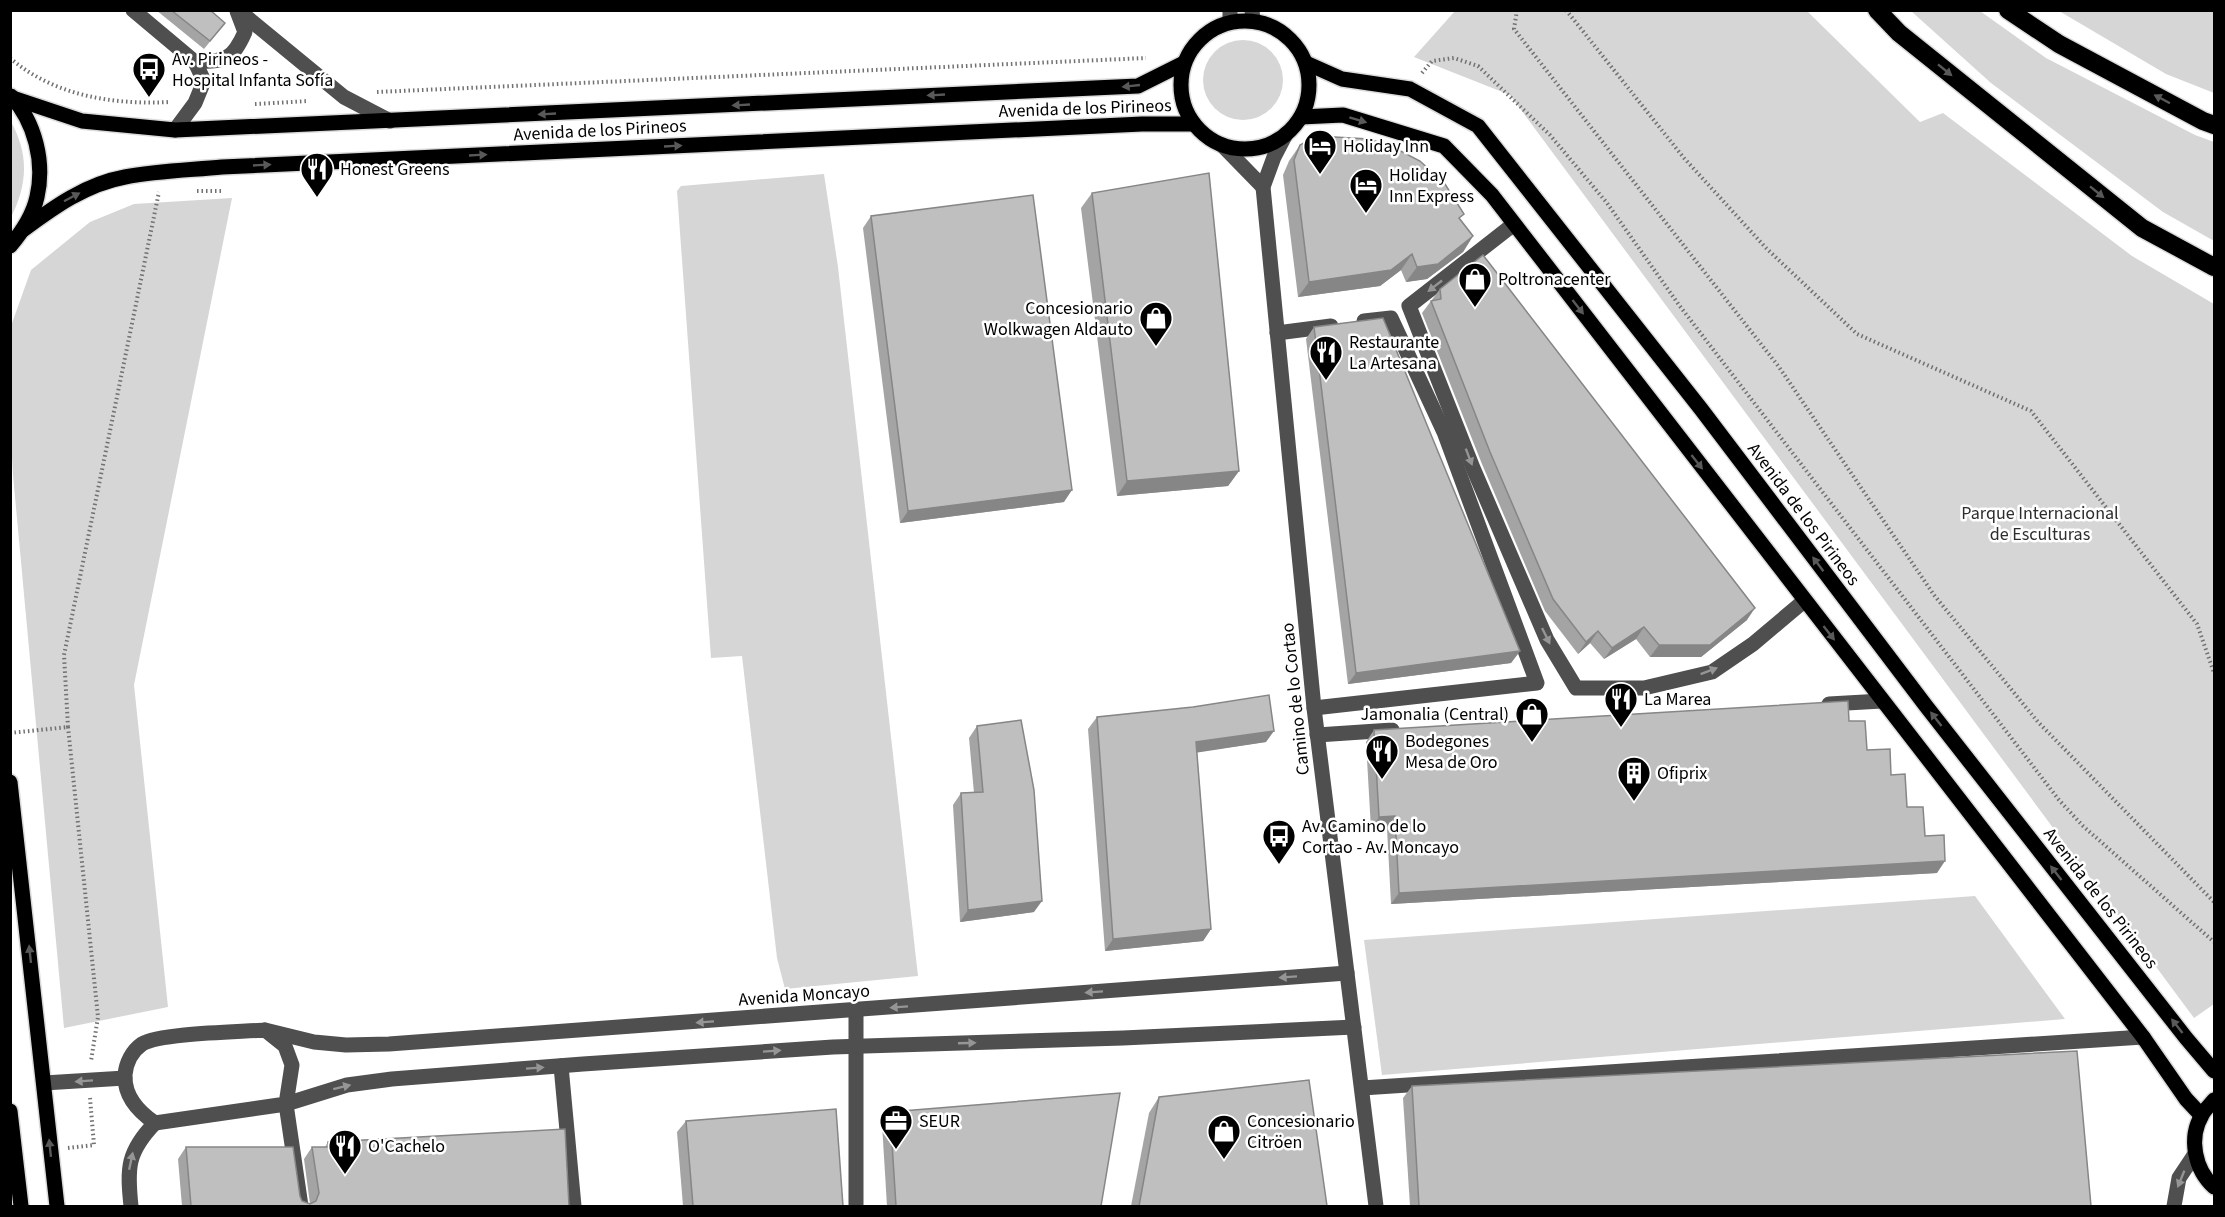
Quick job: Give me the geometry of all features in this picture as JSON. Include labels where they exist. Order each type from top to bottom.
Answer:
[{"type":"highway","points":[[1877,10],[1899,33],[2142,228],[2214,267]]},
{"type":"highway","points":[[2008,10],[2058,44],[2203,122],[2214,125]]},
{"type":"main road","points":[[1230,15],[1253,15],[1280,30],[1296,45],[1306,63],[1309,86],[1301,117],[1286,134],[1260,147],[1243,150],[1209,139],[1193,124],[1185,110],[1180,88],[1185,61],[1190,50],[1206,34],[1230,15]]},
{"type":"main road","name":"Avenida de los Pirineos","points":[[12,96],[82,121],[175,130],[1138,86],[1185,61]]},
{"type":"main road","name":"Avenida de los Pirineos","points":[[1306,63],[1342,79],[1410,89],[1478,126],[1701,409],[1933,716],[2214,1071]]},
{"type":"main road","points":[[10,246],[23,230],[37,197],[40,162],[32,128],[12,96]]},
{"type":"main road","points":[[1301,117],[1343,115],[1444,146],[1492,195],[2143,1037],[2186,1099],[2202,1115]]},
{"type":"main road","name":"Avenida de los Pirineos","points":[[23,230],[53,207],[90,187],[124,177],[222,167],[1193,124]]},
{"type":"main road","points":[[10,782],[57,1206]]},
{"type":"main road","points":[[2214,1100],[2202,1115],[2195,1135],[2195,1154],[2203,1173],[2214,1187]]},
{"type":"main road","points":[[10,1112],[21,1206]]},
{"type":"street","points":[[133,10],[195,62],[204,81],[195,103],[175,130]]},
{"type":"street","points":[[195,62],[219,61],[236,51],[245,32],[237,10]]},
{"type":"street","points":[[237,10],[344,97],[390,121]]},
{"type":"street","name":"Camino de lo Cortao","points":[[1286,134],[1274,157],[1263,187],[1314,708],[1376,1206]]},
{"type":"street","points":[[1222,145],[1263,187]]},
{"type":"street","points":[[1514,224],[1409,306],[1473,468],[1547,640],[1576,688],[1644,688],[1712,672],[1754,644],[1804,601]]},
{"type":"street","points":[[1277,333],[1391,318],[1443,432],[1537,683],[1314,708]]},
{"type":"street","points":[[1808,705],[1882,701]]},
{"type":"street","points":[[1317,735],[1402,730]]},
{"type":"street","name":"Avenida Moncayo","points":[[125,1078],[128,1061],[142,1044],[163,1038],[265,1030],[314,1042],[346,1045],[389,1044],[1347,973]]},
{"type":"street","points":[[856,1011],[856,1206]]},
{"type":"street","points":[[131,1206],[128,1180],[132,1153],[141,1138],[155,1123],[286,1104],[347,1085],[392,1079],[561,1066],[856,1046],[1123,1038],[1354,1027]]},
{"type":"street","points":[[265,1030],[285,1046],[292,1065],[286,1104],[302,1206]]},
{"type":"street","points":[[1362,1088],[2143,1037]]},
{"type":"street","points":[[561,1066],[574,1206]]},
{"type":"street","points":[[44,1083],[125,1078],[130,1098],[139,1112],[155,1123]]},
{"type":"street","points":[[2174,1206],[2179,1178],[2195,1154]]},
{"type":"path","points":[[1517,10],[1514,29],[1779,367],[1934,595],[2038,722],[2214,902]]},
{"type":"path","points":[[1566,10],[1699,174],[1766,248],[1857,334],[2031,411],[2197,624],[2214,673]]},
{"type":"path","points":[[10,58],[36,77],[97,98],[133,104],[195,103]]},
{"type":"path","points":[[248,105],[325,101],[380,92],[1134,58],[1185,61]]},
{"type":"path","points":[[1410,89],[1432,62],[1454,58],[1478,66],[1550,135],[1607,203],[1679,305],[2059,800],[2083,826],[2214,942]]},
{"type":"path","points":[[191,192],[223,191]]},
{"type":"path","points":[[51,1150],[94,1145],[88,1080],[98,1017],[68,727],[64,655],[159,192],[170,192]]},
{"type":"path","points":[[10,734],[68,727]]},
{"type":"green space","name":"Parque Internacional de Esculturas","points":[[1455,11],[1807,11],[1920,122],[1943,113],[2132,256],[2214,304],[2214,1004],[2194,1018],[1510,95],[1414,57]]},
{"type":"green space","points":[[1911,11],[1980,11],[2046,58],[2195,135],[2214,142],[2214,241],[2163,212],[1991,83]]},
{"type":"green space","points":[[2059,11],[2214,11],[2214,93],[2166,74]]},
{"type":"green space","points":[[1243,40],[1258,43],[1271,52],[1280,65],[1283,80],[1280,95],[1271,108],[1258,117],[1243,120],[1228,117],[1215,108],[1206,95],[1203,80],[1206,65],[1215,52],[1228,43]]},
{"type":"green space","points":[[10,120],[21,144],[24,168],[21,193],[11,217]]},
{"type":"green space","points":[[824,174],[838,267],[918,976],[785,989],[777,958],[742,656],[711,658],[677,191],[681,186]]},
{"type":"green space","points":[[232,198],[134,685],[168,1007],[64,1028],[13,475],[10,422],[11,326],[31,270],[90,222],[134,204]]},
{"type":"green space","points":[[1975,896],[2065,1019],[1382,1075],[1364,940]]},
{"type":"building","points":[[171,10],[210,10],[225,23],[210,41]]},
{"type":"building","name":"Holiday Inn Express","points":[[1317,136],[1369,139],[1391,146],[1420,161],[1445,184],[1464,214],[1459,218],[1473,236],[1438,264],[1417,267],[1412,254],[1391,270],[1309,282],[1294,160],[1300,145]]},
{"type":"building","name":"Concesionario Wolkwagen Aldauto","points":[[1209,173],[1239,471],[1127,481],[1092,193]]},
{"type":"building","points":[[1033,195],[1072,490],[908,511],[871,216]]},
{"type":"building","points":[[1483,255],[1755,608],[1710,645],[1659,645],[1644,627],[1612,648],[1598,631],[1586,642],[1553,599],[1490,452],[1431,301],[1441,299],[1440,289]]},
{"type":"building","points":[[1383,318],[1520,651],[1356,673],[1314,327]]},
{"type":"building","points":[[1269,695],[1274,731],[1196,742],[1211,929],[1113,939],[1097,717],[1193,707]]},
{"type":"building","name":"Ofiprix","points":[[1848,701],[1849,721],[1865,721],[1867,750],[1890,749],[1891,775],[1905,774],[1907,807],[1923,807],[1925,836],[1944,835],[1945,861],[1399,893],[1395,816],[1379,817],[1374,730]]},
{"type":"building","points":[[1021,720],[1034,790],[1042,901],[968,910],[961,793],[983,792],[977,726]]},
{"type":"building","points":[[2077,1051],[2091,1206],[1419,1206],[1412,1086]]},
{"type":"building","name":"Concesionario Citröen","points":[[1309,1080],[1327,1206],[1139,1206],[1159,1097]]},
{"type":"building","points":[[1120,1093],[1101,1206],[896,1206],[890,1112]]},
{"type":"building","points":[[836,1109],[843,1206],[693,1206],[686,1121]]},
{"type":"building","points":[[565,1129],[569,1206],[191,1206],[186,1147],[293,1147],[300,1196],[302,1201],[310,1204],[316,1201],[319,1193],[312,1147],[329,1147],[328,1142]]},
{"type":"place","name":"Av. Pirineos - Hospital Infanta Sofía","points":[[149,98]]},
{"type":"place","name":"Holiday Inn","points":[[1320,175]]},
{"type":"place","name":"Honest Greens","points":[[317,198]]},
{"type":"place","name":"Holiday Inn Express","points":[[1366,214]]},
{"type":"place","name":"Poltronacenter","points":[[1475,308]]},
{"type":"place","name":"Concesionario Wolkwagen Aldauto","points":[[1156,347]]},
{"type":"place","name":"Restaurante La Artesana","points":[[1326,381]]},
{"type":"place","name":"La Marea","points":[[1621,728]]},
{"type":"place","name":"Jamonalia (Central)","points":[[1532,743]]},
{"type":"place","name":"Bodegones Mesa de Oro","points":[[1382,780]]},
{"type":"place","name":"Ofiprix","points":[[1634,802]]},
{"type":"place","name":"Av. Camino de lo Cortao - Av. Moncayo","points":[[1279,865]]},
{"type":"place","name":"SEUR","points":[[896,1150]]},
{"type":"place","name":"Concesionario Citröen","points":[[1224,1160]]},
{"type":"place","name":"O'Cachelo","points":[[345,1175]]}]
